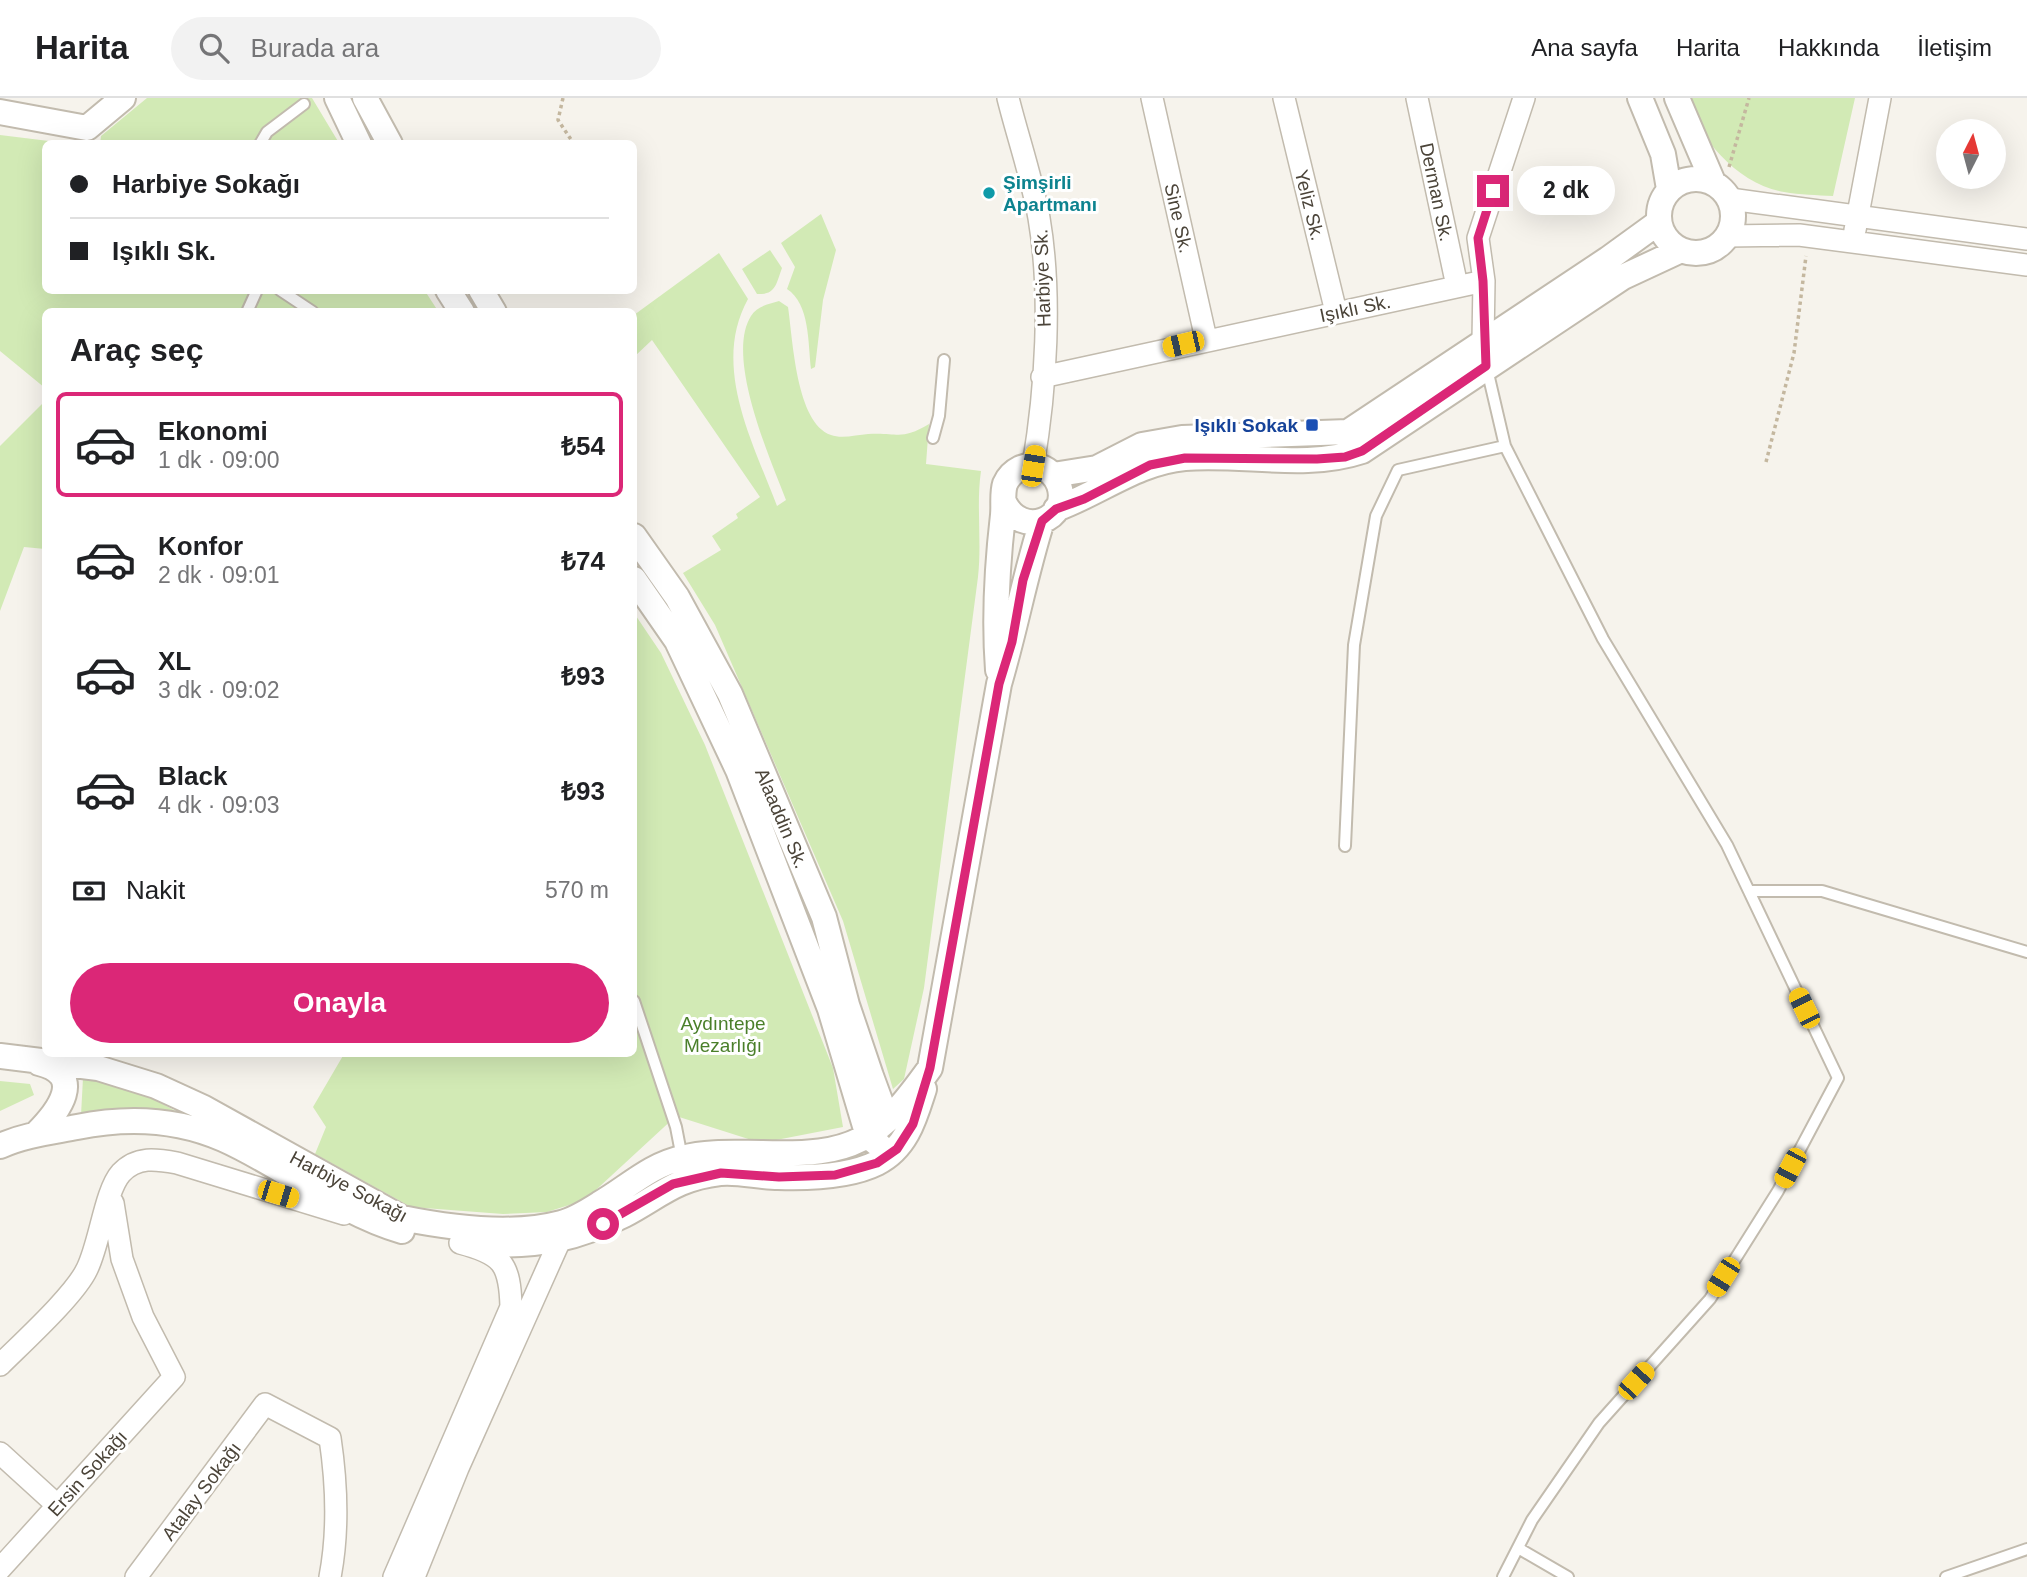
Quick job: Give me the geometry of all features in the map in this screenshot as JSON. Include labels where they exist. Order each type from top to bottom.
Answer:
[{"type":"street","points":[[0,112],[87,128],[123,98]]},
{"type":"street","points":[[337,98],[357,140]]},
{"type":"street","points":[[365,98],[388,140]]},
{"type":"street","name":"Harbiye Sk.","points":[[1008,98],[1039,219],[1046,310],[1042,377]]},
{"type":"street","name":"Sine Sk.","points":[[1152,98],[1206,339]]},
{"type":"street","name":"Yeliz Sk.","points":[[1284,98],[1336,312]]},
{"type":"street","name":"Derman Sk.","points":[[1417,98],[1457,286]]},
{"type":"street","points":[[1486,366],[1483,341],[1483,281],[1478,238],[1524,98]]},
{"type":"street","points":[[1640,98],[1663,154],[1669,189]]},
{"type":"street","points":[[1677,98],[1722,190],[1732,224],[1727,236],[1712,250],[1691,253],[1681,250],[1663,233],[1659,222],[1662,199],[1669,189],[1690,178],[1722,190],[1856,216],[2027,239]]},
{"type":"street","points":[[1854,242],[1856,216],[1880,98]]},
{"type":"street","points":[[999,684],[995,635],[998,554],[1003,493],[1009,477],[1016,470],[1097,468],[1142,445],[1182,438],[1348,432],[1659,222]]},
{"type":"street","points":[[1727,236],[1808,236],[2027,265]]},
{"type":"street","points":[[1004,502],[1008,511],[1024,522],[1049,515],[1150,465],[1185,458],[1345,457],[1362,451],[1623,277],[1681,250]]},
{"type":"street","name":"Işıklı Sk.","points":[[1042,377],[1206,339],[1483,281]]},
{"type":"street","points":[[456,303],[486,298]]},
{"type":"street","points":[[890,1154],[868,1136],[893,1117],[930,1068],[999,684],[1012,642],[1023,580],[1060,492],[1043,470],[1042,377]]},
{"type":"street","name":"Alaaddin Sk.","points":[[637,540],[677,597],[730,694],[824,917],[847,1005],[871,1076],[882,1106],[893,1117]]},
{"type":"street","name":"Alaaddin Sk.","points":[[637,583],[677,640],[738,770],[830,1009],[868,1136]]},
{"type":"street","name":"Harbiye Sokağı","points":[[0,1056],[38,1063],[98,1068],[156,1086],[204,1108],[402,1218],[438,1225],[517,1228],[562,1223],[600,1204],[650,1170],[682,1158],[727,1152],[828,1153],[868,1136]]},
{"type":"street","points":[[36,1134],[60,1108],[64,1087],[52,1066],[38,1063]]},
{"type":"street","name":"Harbiye Sokağı","points":[[0,1365],[86,1273],[99,1242],[111,1190],[121,1173],[135,1162],[153,1159],[426,1238],[460,1243],[527,1246],[560,1240],[625,1214],[673,1184],[721,1173],[779,1177],[835,1175],[877,1163],[890,1154],[913,1124],[930,1068]]},
{"type":"street","name":"Harbiye Sokağı","points":[[0,1146],[36,1134],[123,1120],[182,1126],[222,1139],[379,1224]]},
{"type":"street","name":"Ersin Sokağı","points":[[0,1569],[174,1377],[143,1317],[121,1259],[111,1190]]},
{"type":"street","points":[[414,1577],[458,1468],[560,1240]]},
{"type":"street","points":[[394,1577],[511,1307],[510,1276],[489,1251],[460,1243]]},
{"type":"street","name":"Atalay Sokağı","points":[[136,1577],[265,1404],[330,1438],[335,1478],[337,1543],[330,1577]]},
{"type":"street","points":[[0,1453],[57,1505]]},
{"type":"lane","points":[[262,140],[267,132],[304,104]]},
{"type":"lane","points":[[286,294],[307,308]]},
{"type":"lane","points":[[933,438],[939,416],[944,360]]},
{"type":"lane","points":[[1486,366],[1505,446],[1603,639],[1727,845],[1838,1078],[1778,1191],[1710,1298],[1599,1423],[1531,1520],[1503,1577]]},
{"type":"lane","points":[[1345,846],[1354,645],[1376,516],[1398,470],[1505,446]]},
{"type":"lane","points":[[1749,891],[1822,891],[2027,952]]},
{"type":"lane","points":[[637,1010],[676,1127],[682,1158]]},
{"type":"lane","points":[[1517,1548],[1568,1577]]},
{"type":"lane","points":[[1946,1577],[2027,1549]]},
{"type":"path","points":[[563,98],[558,120],[571,140]]},
{"type":"path","points":[[1722,190],[1749,98]]},
{"type":"path","points":[[1766,462],[1794,353],[1808,236]]},
{"type":"green space","points":[[147,98],[312,98],[337,140],[100,140],[101,136]]},
{"type":"green space","points":[[1683,98],[1855,98],[1833,196],[1784,192],[1750,180],[1722,157],[1710,143]]},
{"type":"green space","points":[[0,135],[42,140],[42,294],[427,294],[436,308],[42,308],[42,386],[0,351]]},
{"type":"green space","points":[[821,214],[836,250],[823,300],[815,367],[811,369],[804,314],[795,296],[787,289],[795,267],[781,243]]},
{"type":"green space","points":[[770,250],[782,268],[772,290],[757,294],[742,269]]},
{"type":"green space","points":[[719,253],[748,299],[738,325],[734,351],[735,377],[748,430],[777,506],[786,500],[753,408],[743,356],[744,334],[751,316],[767,304],[779,301],[788,307],[798,379],[810,415],[819,427],[831,435],[844,437],[868,434],[899,435],[929,424],[926,464],[981,471],[978,577],[924,988],[904,1079],[893,1089],[843,921],[715,625],[683,573],[721,550],[712,536],[738,518],[736,514],[760,497],[652,340],[637,354],[637,313]]},
{"type":"green space","points":[[42,404],[42,549],[24,547],[0,611],[0,446]]},
{"type":"green space","name":"Aydıntepe Mezarlığı","points":[[637,617],[661,653],[705,745],[833,1068],[843,1127],[761,1143],[676,1116],[585,1200],[547,1212],[503,1214],[411,1207],[315,1154],[326,1127],[313,1107],[342,1057],[637,1057]]},
{"type":"green space","points":[[83,1078],[143,1094],[195,1121],[138,1111],[81,1115]]},
{"type":"green space","points":[[0,1081],[30,1084],[34,1095],[0,1111]]},
{"type":"place","name":"Şimşirli Apartmanı","points":[[989,193]]},
{"type":"place","name":"Işıklı Sokak","points":[[1312,425]]},
{"type":"route","points":[[603,1224],[625,1214],[673,1184],[721,1173],[779,1177],[835,1175],[877,1163],[897,1149],[913,1124],[930,1068],[999,684],[1012,642],[1023,580],[1042,521],[1056,509],[1084,499],[1150,465],[1185,458],[1345,457],[1362,451],[1486,366],[1483,341],[1483,281],[1478,238],[1493,191]]}]
